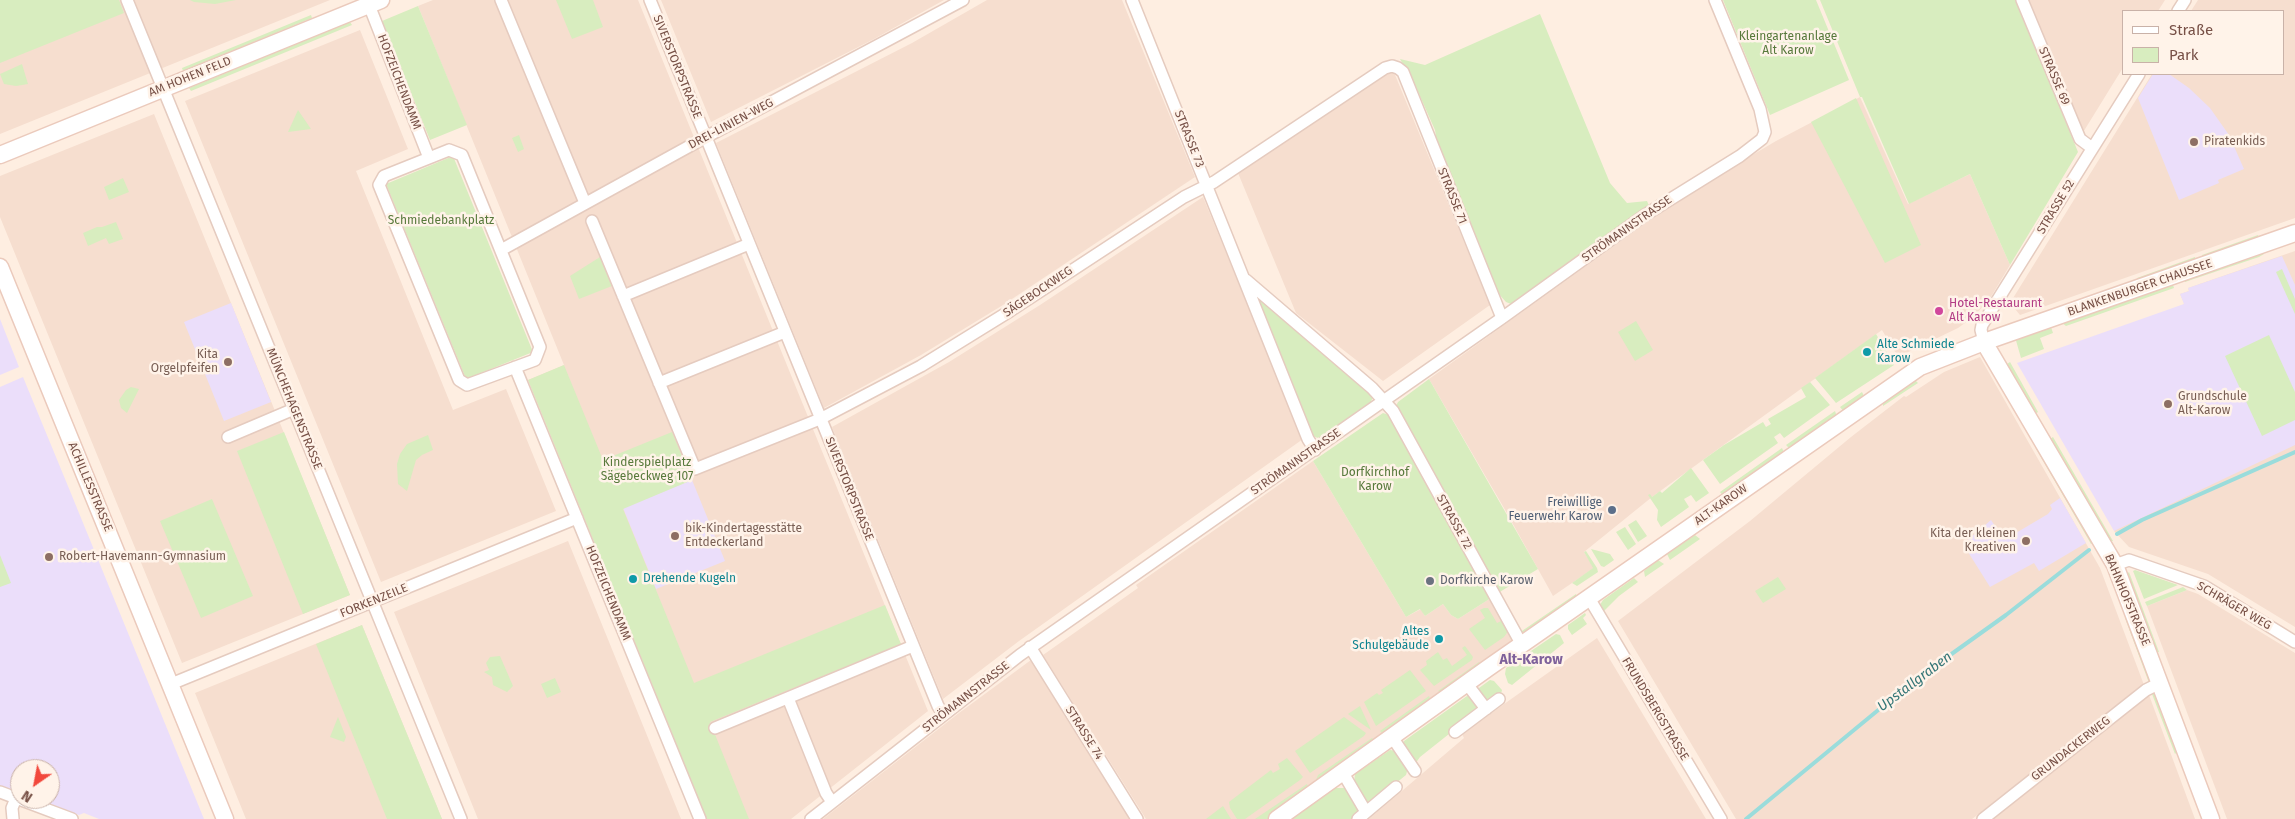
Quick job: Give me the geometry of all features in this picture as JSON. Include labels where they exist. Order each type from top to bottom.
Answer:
[{"type":"main road","name":"AM HOHEN FELD","points":[[0,155],[368,3]]},
{"type":"main road","name":"BLANKENBURGER CHAUSSEE","points":[[1984,342],[2295,233]]},
{"type":"main road","name":"ACHILLESSTRASSE","points":[[0,267],[225,819]]},
{"type":"main road","name":"BAHNHOFSTRASSE","points":[[1984,342],[2115,565],[2211,819]]},
{"type":"main road","name":"ALT-KAROW","points":[[1277,819],[1920,367],[1984,342]]},
{"type":"street","name":"MÜNCHEHAGENSTRASSE","points":[[127,0],[461,819]]},
{"type":"street","points":[[500,0],[585,203]]},
{"type":"street","name":"SIVERSTORPSTRASSE","points":[[650,0],[913,646],[943,714]]},
{"type":"street","name":"DREI-LINIEN-WEG","points":[[501,250],[706,137],[963,0]]},
{"type":"street","name":"STRASSE 73","points":[[1132,0],[1208,185],[1308,439],[1315,450]]},
{"type":"street","name":"STRÖMANNSTRASSE","points":[[811,819],[1030,647],[1315,450],[1645,215],[1754,146],[1765,132],[1760,109],[1715,0]]},
{"type":"street","name":"STRASSE 69","points":[[2022,0],[2080,139],[2092,148]]},
{"type":"street","name":"HOFZEICHENDAMM","points":[[368,3],[429,158]]},
{"type":"street","name":"SÄGEBOCKWEG","points":[[659,383],[695,469],[820,419],[921,366],[1010,311],[1184,196],[1208,185],[1385,68],[1392,66],[1403,72]]},
{"type":"street","name":"STRASSE 71","points":[[1403,72],[1502,318]]},
{"type":"street","name":"STRASSE 52","points":[[1984,342],[1981,330],[1982,325],[2137,75]]},
{"type":"street","points":[[449,150],[462,155],[501,250],[540,347],[535,360],[467,385],[459,380],[379,185],[384,176],[449,150]]},
{"type":"street","points":[[592,221],[659,383],[785,332]]},
{"type":"street","points":[[623,296],[749,244]]},
{"type":"street","name":"STRASSE 73","points":[[1244,278],[1384,400]]},
{"type":"street","name":"HOFZEICHENDAMM","points":[[515,367],[700,819]]},
{"type":"street","name":"STRASSE 72","points":[[1384,400],[1393,411],[1522,645]]},
{"type":"street","points":[[228,437],[294,409]]},
{"type":"street","name":"FORKENZEILE","points":[[171,684],[578,518]]},
{"type":"street","name":"SCHRÄGER WEG","points":[[2115,565],[2129,560],[2204,586],[2295,642]]},
{"type":"street","name":"FRUNDSBERGSTRASSE","points":[[1589,598],[1721,819]]},
{"type":"street","points":[[715,728],[913,646]]},
{"type":"street","name":"STRASSE 74","points":[[1030,647],[1137,819]]},
{"type":"street","name":"GRUNDACKERWEG","points":[[1983,819],[2146,690],[2160,683]]},
{"type":"street","points":[[1467,684],[1486,709]]},
{"type":"street","points":[[788,698],[826,792],[832,802]]},
{"type":"street","points":[[1455,732],[1500,699]]},
{"type":"street","points":[[1392,737],[1415,771]]},
{"type":"street","points":[[1342,773],[1362,816],[1396,787]]},
{"type":"street","points":[[45,809],[72,819]]},
{"type":"shaded area","points":[[0,0],[330,0],[0,134]]},
{"type":"shaded area","points":[[433,0],[638,0],[928,711],[791,819],[707,819],[528,380],[564,365],[418,6]]},
{"type":"shaded area","points":[[661,0],[944,0],[874,39],[711,122]]},
{"type":"shaded area","points":[[987,0],[1122,0],[1195,177],[1003,305],[921,355],[824,408],[716,143],[912,43]]},
{"type":"shaded area","points":[[2027,0],[2165,0],[2159,10],[2122,10],[2122,69],[2082,134]]},
{"type":"shaded area","points":[[2198,0],[2295,0],[2295,218],[2020,315],[2010,303],[2151,75],[2285,75],[2285,10],[2192,10]]},
{"type":"shaded area","points":[[360,30],[408,149],[356,171],[453,410],[506,389],[556,511],[381,582],[185,101]]},
{"type":"shaded area","points":[[1393,70],[1490,305],[1383,381],[1296,313],[1238,173]]},
{"type":"shaded area","name":"Piratenkids","points":[[2152,75],[2170,75],[2189,88],[2210,108],[2229,135],[2244,169],[2218,180],[2219,183],[2179,200],[2138,98]]},
{"type":"shaded area","points":[[1860,97],[1908,204],[1970,174],[2010,265],[1989,300],[1972,318],[1958,328],[1898,357],[1882,330],[1652,497],[1584,552],[1594,568],[1553,596],[1429,379],[1685,195],[1776,141]]},
{"type":"shaded area","points":[[154,114],[350,595],[182,663],[0,217],[0,176]]},
{"type":"shaded area","points":[[1203,197],[1303,439],[1019,641],[943,699],[832,427],[949,362],[1040,305]]},
{"type":"shaded area","name":"Grundschule Alt-Karow","points":[[2295,251],[2295,627],[2208,574],[2129,547],[2114,531],[2184,303],[2180,294],[2189,291],[2188,288]]},
{"type":"shaded area","name":"Grundschule Alt-Karow","points":[[2282,256],[2295,285],[2295,445],[2114,531],[2017,363],[2184,304],[2180,294],[2189,291],[2188,288]]},
{"type":"shaded area","name":"Kita Orgelpfeifen","points":[[231,303],[271,402],[224,421],[184,322]]},
{"type":"shaded area","points":[[0,319],[19,367],[0,375]]},
{"type":"shaded area","points":[[1980,357],[2100,568],[2144,685],[1972,819],[1736,819],[1618,621],[1750,521],[1851,437],[1904,396],[1906,397],[1944,372]]},
{"type":"shaded area","name":"Robert-Havemann-Gymnasium","points":[[23,377],[204,819],[99,819],[84,813],[79,815],[60,808],[60,759],[10,759],[10,790],[0,786],[0,387]]},
{"type":"shaded area","points":[[1313,461],[1406,617],[1421,609],[1425,616],[1443,604],[1451,615],[1458,619],[1491,598],[1515,643],[1271,819],[1146,819],[1043,655],[1138,588],[1136,585]]},
{"type":"shaded area","name":"bik-Kindertagesstätte Entdeckerland","points":[[692,480],[725,561],[656,589],[623,508]]},
{"type":"shaded area","name":"Kita der kleinen Kreativen","points":[[2060,498],[2086,543],[2039,571],[2034,563],[1990,587],[1963,544],[1991,520],[2004,540],[2048,514],[2052,509],[2050,505]]},
{"type":"shaded area","points":[[568,541],[681,819],[478,819],[394,612]]},
{"type":"shaded area","points":[[2187,590],[2198,594],[2295,653],[2295,819],[2227,819],[2147,606]]},
{"type":"shaded area","points":[[362,625],[442,819],[246,819],[195,693]]},
{"type":"shaded area","points":[[1597,638],[1706,819],[1369,819],[1464,738],[1462,734]]},
{"type":"shaded area","points":[[1031,660],[1131,819],[823,819],[959,713]]},
{"type":"shaded area","points":[[2149,695],[2195,819],[1988,819]]},
{"type":"green space","points":[[0,0],[119,0],[124,13],[0,63]]},
{"type":"green space","points":[[190,0],[236,0],[215,4]]},
{"type":"green space","points":[[556,0],[593,0],[603,27],[572,39]]},
{"type":"green space","name":"Kleingartenanlage Alt Karow","points":[[1723,0],[1816,0],[1849,80],[1770,115]]},
{"type":"green space","points":[[1820,0],[2016,0],[2078,152],[2010,265],[1970,174],[1909,204],[1862,97],[1860,97]]},
{"type":"green space","points":[[418,6],[467,125],[430,140],[382,21]]},
{"type":"green space","points":[[1540,14],[1610,183],[1627,203],[1647,201],[1650,208],[1516,303],[1511,304],[1506,302],[1498,293],[1437,143],[1435,130],[1415,85],[1400,59],[1425,65]]},
{"type":"green space","points":[[311,15],[312,18],[183,71],[182,68]]},
{"type":"green space","points":[[350,22],[352,25],[191,91],[189,88]]},
{"type":"green space","points":[[22,64],[28,84],[16,86],[4,84],[0,74]]},
{"type":"green space","points":[[1856,98],[1921,245],[1885,263],[1811,122]]},
{"type":"green space","points":[[298,110],[311,129],[288,132]]},
{"type":"green space","points":[[519,135],[524,149],[518,152],[512,138]]},
{"type":"green space","name":"Schmiedebankplatz","points":[[453,156],[533,352],[466,379],[386,184]]},
{"type":"green space","points":[[123,178],[129,192],[109,200],[104,187]]},
{"type":"green space","points":[[116,222],[123,239],[109,244],[106,238],[88,246],[83,233]]},
{"type":"green space","points":[[2258,235],[2259,239],[2204,259],[2202,255]]},
{"type":"green space","points":[[2263,250],[2264,254],[2259,257],[2185,282],[2184,278]]},
{"type":"green space","points":[[600,257],[612,286],[579,299],[570,276]]},
{"type":"green space","points":[[2195,257],[2196,262],[2139,282],[2137,278]]},
{"type":"green space","points":[[2282,269],[2295,299],[2295,314],[2276,272]]},
{"type":"green space","points":[[2172,282],[2174,288],[2066,326],[2062,323]]},
{"type":"green space","points":[[1260,296],[1373,397],[1370,404],[1320,439],[1311,435],[1257,297]]},
{"type":"green space","points":[[1636,321],[1653,350],[1635,361],[1618,332]]},
{"type":"green space","points":[[2051,327],[2053,333],[2040,338],[2044,349],[2021,358],[2015,337]]},
{"type":"green space","points":[[1876,334],[1894,365],[1836,403],[1815,378]]},
{"type":"green space","points":[[2269,335],[2295,392],[2295,420],[2262,436],[2225,356]]},
{"type":"green space","points":[[2010,362],[2038,412],[2035,414],[2007,364]]},
{"type":"green space","name":"Kinderspielplatz Sägebeckweg 107","points":[[564,365],[603,460],[672,432],[692,480],[623,509],[694,683],[885,605],[901,644],[710,722],[749,819],[707,819],[528,380]]},
{"type":"green space","points":[[1429,379],[1538,569],[1498,593],[1396,406],[1398,402]]},
{"type":"green space","points":[[1915,380],[1918,383],[1883,406],[1883,403]]},
{"type":"green space","points":[[1810,382],[1830,405],[1784,438],[1780,433],[1774,437],[1778,443],[1720,484],[1703,460],[1763,422],[1766,427],[1771,424],[1768,419],[1806,397],[1801,388]]},
{"type":"green space","points":[[131,387],[139,389],[127,413],[121,408],[119,400],[126,390]]},
{"type":"green space","points":[[1862,392],[1865,398],[1844,412],[1840,407]]},
{"type":"green space","points":[[1835,411],[1837,417],[1791,450],[1786,445]]},
{"type":"green space","name":"Dorfkirchhof Karow","points":[[1383,413],[1389,415],[1491,598],[1458,619],[1451,615],[1443,604],[1425,616],[1420,609],[1406,617],[1313,461]]},
{"type":"green space","points":[[284,432],[350,595],[303,614],[237,451]]},
{"type":"green space","points":[[428,435],[433,450],[416,460],[407,491],[398,484],[397,464],[400,454],[407,444]]},
{"type":"green space","points":[[2053,437],[2113,541],[2109,542],[2050,439]]},
{"type":"green space","points":[[2039,445],[2095,542],[2091,544],[2035,447]]},
{"type":"green space","points":[[1782,448],[1785,455],[1724,497],[1720,492]]},
{"type":"green space","points":[[1691,468],[1709,493],[1696,502],[1691,495],[1684,499],[1689,507],[1661,527],[1657,520],[1658,510],[1648,495],[1650,494],[1652,497],[1660,491],[1662,493]]},
{"type":"green space","points":[[212,499],[253,596],[201,618],[160,521]]},
{"type":"green space","points":[[1636,520],[1647,536],[1638,542],[1628,525]]},
{"type":"green space","points":[[1625,527],[1636,544],[1628,550],[1616,532]]},
{"type":"green space","points":[[1695,535],[1700,539],[1670,560],[1667,554]]},
{"type":"green space","points":[[1591,549],[1610,554],[1614,560],[1604,567],[1601,566]]},
{"type":"green space","points":[[1586,551],[1598,572],[1577,586],[1572,583],[1593,568],[1584,552]]},
{"type":"green space","points":[[0,555],[11,583],[0,587]]},
{"type":"green space","points":[[1658,560],[1664,564],[1645,577],[1644,571]]},
{"type":"green space","points":[[2135,570],[2178,585],[2144,599],[2133,571]]},
{"type":"green space","points":[[2129,572],[2159,652],[2156,653],[2127,574]]},
{"type":"green space","points":[[1778,577],[1786,589],[1763,603],[1755,591]]},
{"type":"green space","points":[[1634,578],[1638,582],[1619,596],[1603,612],[1600,605],[1603,600]]},
{"type":"green space","points":[[2183,587],[2187,590],[2147,606],[2145,602]]},
{"type":"green space","points":[[1576,594],[1578,600],[1526,636],[1519,633]]},
{"type":"green space","points":[[1488,608],[1497,623],[1503,620],[1509,630],[1504,637],[1485,650],[1469,629],[1485,618],[1480,610]]},
{"type":"green space","points":[[1585,613],[1586,615],[1583,618],[1587,624],[1572,635],[1568,625]]},
{"type":"green space","points":[[2128,617],[2151,680],[2149,683],[2125,618]]},
{"type":"green space","points":[[362,625],[442,819],[387,819],[316,644]]},
{"type":"green space","points":[[1556,634],[1560,635],[1564,643],[1512,685],[1508,683],[1505,674],[1506,668]]},
{"type":"green space","points":[[1465,646],[1473,657],[1472,660],[1434,686],[1420,670],[1427,665],[1426,661],[1438,652],[1443,660],[1447,658],[1452,666],[1467,655],[1462,648]]},
{"type":"green space","points":[[500,656],[513,686],[507,692],[493,685],[492,677],[484,672],[489,670],[486,663],[490,657]]},
{"type":"green space","points":[[1479,662],[1482,666],[1445,695],[1438,691]]},
{"type":"green space","points":[[1410,670],[1426,691],[1376,726],[1364,702],[1377,693],[1379,695],[1383,693],[1381,690]]},
{"type":"green space","points":[[555,678],[561,692],[547,698],[541,684]]},
{"type":"green space","points":[[1490,680],[1494,681],[1502,690],[1501,694],[1485,705],[1478,694],[1479,688]]},
{"type":"green space","points":[[2156,693],[2178,751],[2175,754],[2152,694]]},
{"type":"green space","points":[[1429,696],[1431,701],[1385,736],[1380,731]]},
{"type":"green space","points":[[1467,696],[1473,697],[1479,706],[1478,711],[1420,757],[1415,764],[1403,747],[1404,741]]},
{"type":"green space","points":[[1360,706],[1371,730],[1348,714]]},
{"type":"green space","points":[[338,717],[346,737],[344,742],[330,737]]},
{"type":"green space","points":[[1344,717],[1366,733],[1310,773],[1295,751]]},
{"type":"green space","points":[[1372,738],[1375,741],[1319,782],[1316,780],[1318,775]]},
{"type":"green space","points":[[1390,750],[1397,751],[1408,768],[1406,775],[1370,804],[1364,803],[1354,783],[1355,774]]},
{"type":"green space","points":[[1287,758],[1303,777],[1245,819],[1237,819],[1230,808],[1229,802],[1271,770],[1273,773],[1280,769],[1278,764]]},
{"type":"green space","points":[[1307,784],[1309,790],[1268,819],[1255,819]]},
{"type":"green space","points":[[1335,788],[1345,788],[1358,809],[1356,816],[1352,819],[1291,819]]},
{"type":"green space","points":[[1223,806],[1231,819],[1206,819]]},
{"type":"waterway","name":"Upstallgraben","points":[[2117,534],[2142,520],[2295,452]]},
{"type":"waterway","name":"Upstallgraben","points":[[1746,819],[1911,683],[2006,615],[2089,550]]},
{"type":"place","name":"Piratenkids","points":[[2194,142]]},
{"type":"place","name":"Hotel-Restaurant Alt Karow","points":[[1939,311]]},
{"type":"place","name":"Alte Schmiede Karow","points":[[1867,352]]},
{"type":"place","name":"Kita Orgelpfeifen","points":[[228,362]]},
{"type":"place","name":"Grundschule Alt-Karow","points":[[2168,404]]},
{"type":"place","name":"Freiwillige Feuerwehr Karow","points":[[1612,510]]},
{"type":"place","name":"bik-Kindertagesstätte Entdeckerland","points":[[675,536]]},
{"type":"place","name":"Kita der kleinen Kreativen","points":[[2026,541]]},
{"type":"place","name":"Robert-Havemann-Gymnasium","points":[[49,557]]},
{"type":"place","name":"Drehende Kugeln","points":[[633,579]]},
{"type":"place","name":"Dorfkirche Karow","points":[[1430,581]]},
{"type":"place","name":"Altes Schulgebäude","points":[[1439,639]]},
{"type":"district","name":"Alt-Karow","points":[[1531,660]]}]
